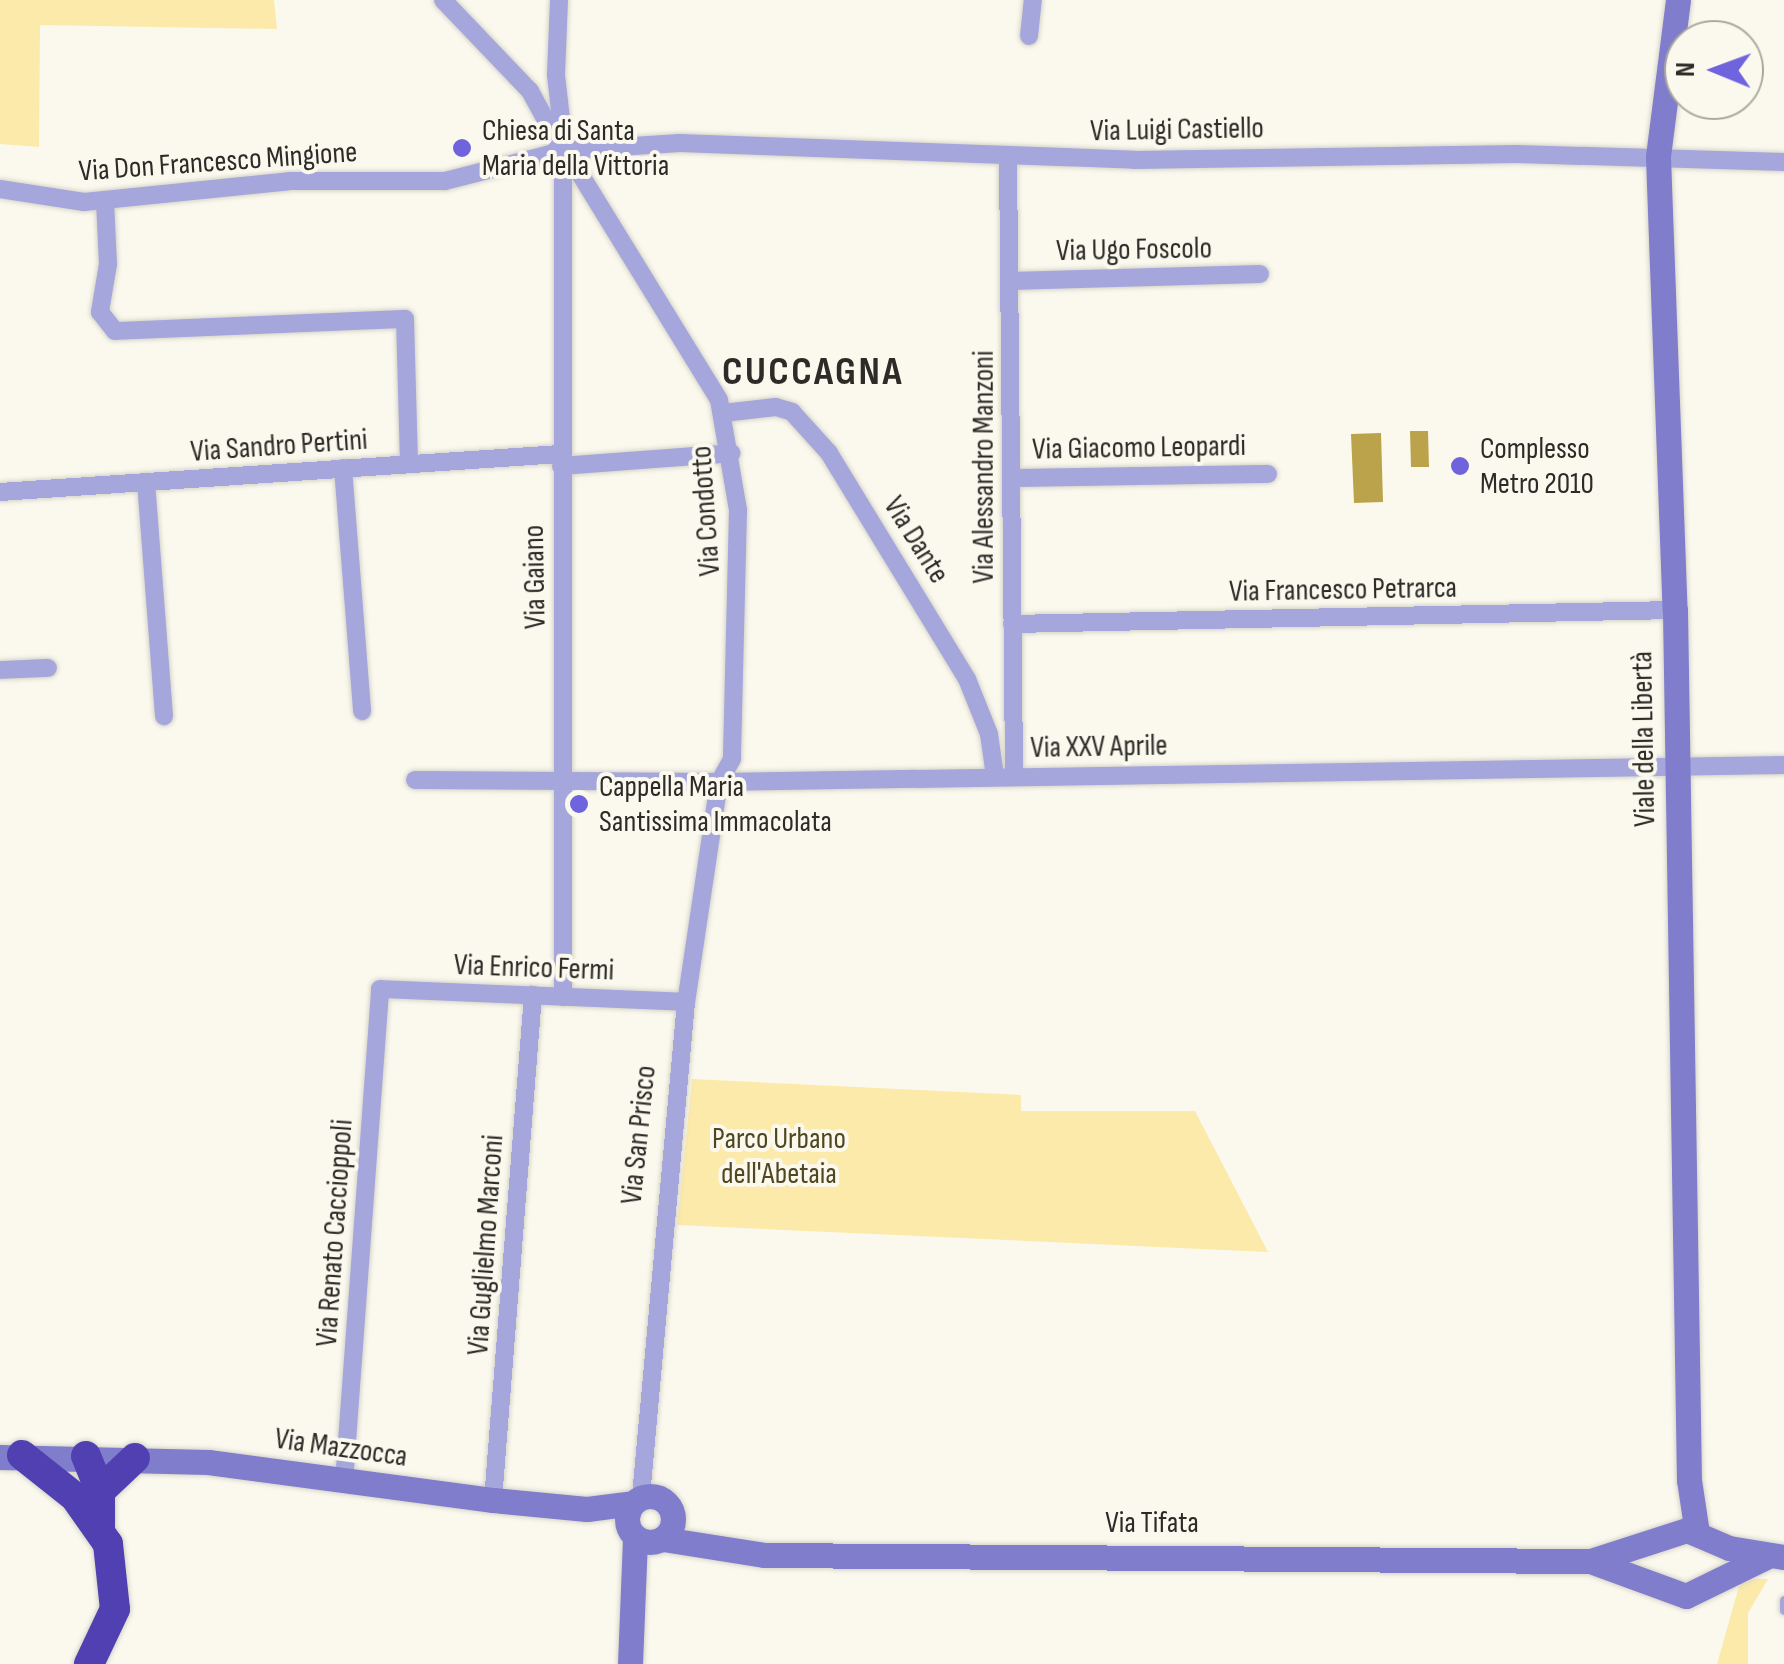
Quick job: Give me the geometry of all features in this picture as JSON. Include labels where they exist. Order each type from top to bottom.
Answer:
[{"type":"highway","points":[[11,1456],[88,1494]]},
{"type":"highway","points":[[75,1664],[94,1653],[116,1587],[88,1494],[86,1456]]},
{"type":"highway","points":[[88,1494],[134,1458]]},
{"type":"street","name":"Via Condotto","points":[[443,0],[530,91],[723,414],[732,453],[740,570],[732,759],[719,782]]},
{"type":"street","name":"Via Gaiano","points":[[559,0],[556,75],[564,151],[564,996]]},
{"type":"street","points":[[1029,36],[1033,0]]},
{"type":"street","name":"Viale della Libertà","points":[[1678,0],[1658,157],[1675,610],[1689,1480],[1701,1536]]},
{"type":"street","name":"Via Luigi Castiello","points":[[564,151],[680,143],[1008,158],[1658,157],[1784,162]]},
{"type":"street","name":"Via Don Francesco Mingione","points":[[0,189],[105,201],[289,181],[445,181],[564,151]]},
{"type":"street","name":"Via Alessandro Manzoni","points":[[1004,776],[1012,624],[1008,158]]},
{"type":"street","points":[[105,201],[108,264],[100,312],[115,332],[405,319],[409,464]]},
{"type":"street","name":"Via Ugo Foscolo","points":[[1010,280],[1260,274]]},
{"type":"street","name":"Via Dante","points":[[723,414],[776,407],[792,412],[828,453],[967,679],[1004,776]]},
{"type":"street","name":"Via Sandro Pertini","points":[[0,492],[409,464],[732,453]]},
{"type":"street","points":[[344,468],[362,711]]},
{"type":"street","name":"Via Giacomo Leopardi","points":[[1011,478],[1268,474]]},
{"type":"street","points":[[146,482],[164,716]]},
{"type":"street","name":"Via Francesco Petrarca","points":[[1012,624],[1675,610]]},
{"type":"street","points":[[0,670],[48,668]]},
{"type":"street","name":"Via XXV Aprile","points":[[414,780],[719,782],[1784,765]]},
{"type":"street","name":"Via San Prisco","points":[[630,1664],[686,1002],[719,782]]},
{"type":"street","name":"Via Enrico Fermi","points":[[380,989],[686,1002]]},
{"type":"street","name":"Via Renato Caccioppoli","points":[[344,1482],[380,989]]},
{"type":"street","name":"Via Guglielmo Marconi","points":[[493,1500],[533,995]]},
{"type":"street","name":"Via Mazzocca","points":[[11,1456],[134,1458],[587,1508],[643,1524]]},
{"type":"street","name":"Viale della Libertà","points":[[1662,1537],[1689,1480]]},
{"type":"street","name":"Via Tifata","points":[[643,1524],[672,1526],[672,1511],[713,1544]]},
{"type":"street","name":"Via Tifata","points":[[643,1524],[764,1555],[1591,1561],[1662,1537],[1701,1536],[1775,1557]]},
{"type":"street","points":[[1701,1536],[1715,1558],[1712,1579]]},
{"type":"street","points":[[1658,1585],[1649,1568],[1662,1537]]},
{"type":"street","name":"Via Tifata","points":[[1591,1561],[1686,1596],[1712,1579],[1775,1557]]},
{"type":"lane","points":[[1784,1600],[1784,1610]]},
{"type":"green space","points":[[0,0],[274,0],[277,29],[40,25],[39,147],[0,144]]},
{"type":"green space","name":"Parco Urbano dell'Abetaia","points":[[692,1079],[1021,1095],[1021,1111],[1195,1111],[1268,1252],[677,1225]]},
{"type":"green space","points":[[1741,1579],[1768,1579],[1748,1613],[1748,1664],[1717,1664]]},
{"type":"shaded area","points":[[1410,431],[1428,431],[1429,467],[1411,467]]},
{"type":"shaded area","points":[[1381,433],[1383,502],[1354,503],[1351,434]]},
{"type":"place","name":"Chiesa di Santa Maria della Vittoria","points":[[462,148]]},
{"type":"place","name":"Complesso Metro 2010","points":[[1460,466]]},
{"type":"place","name":"Cappella Maria Santissima Immacolata","points":[[579,804]]},
{"type":"district","name":"CUCCAGNA","points":[[813,372]]}]
